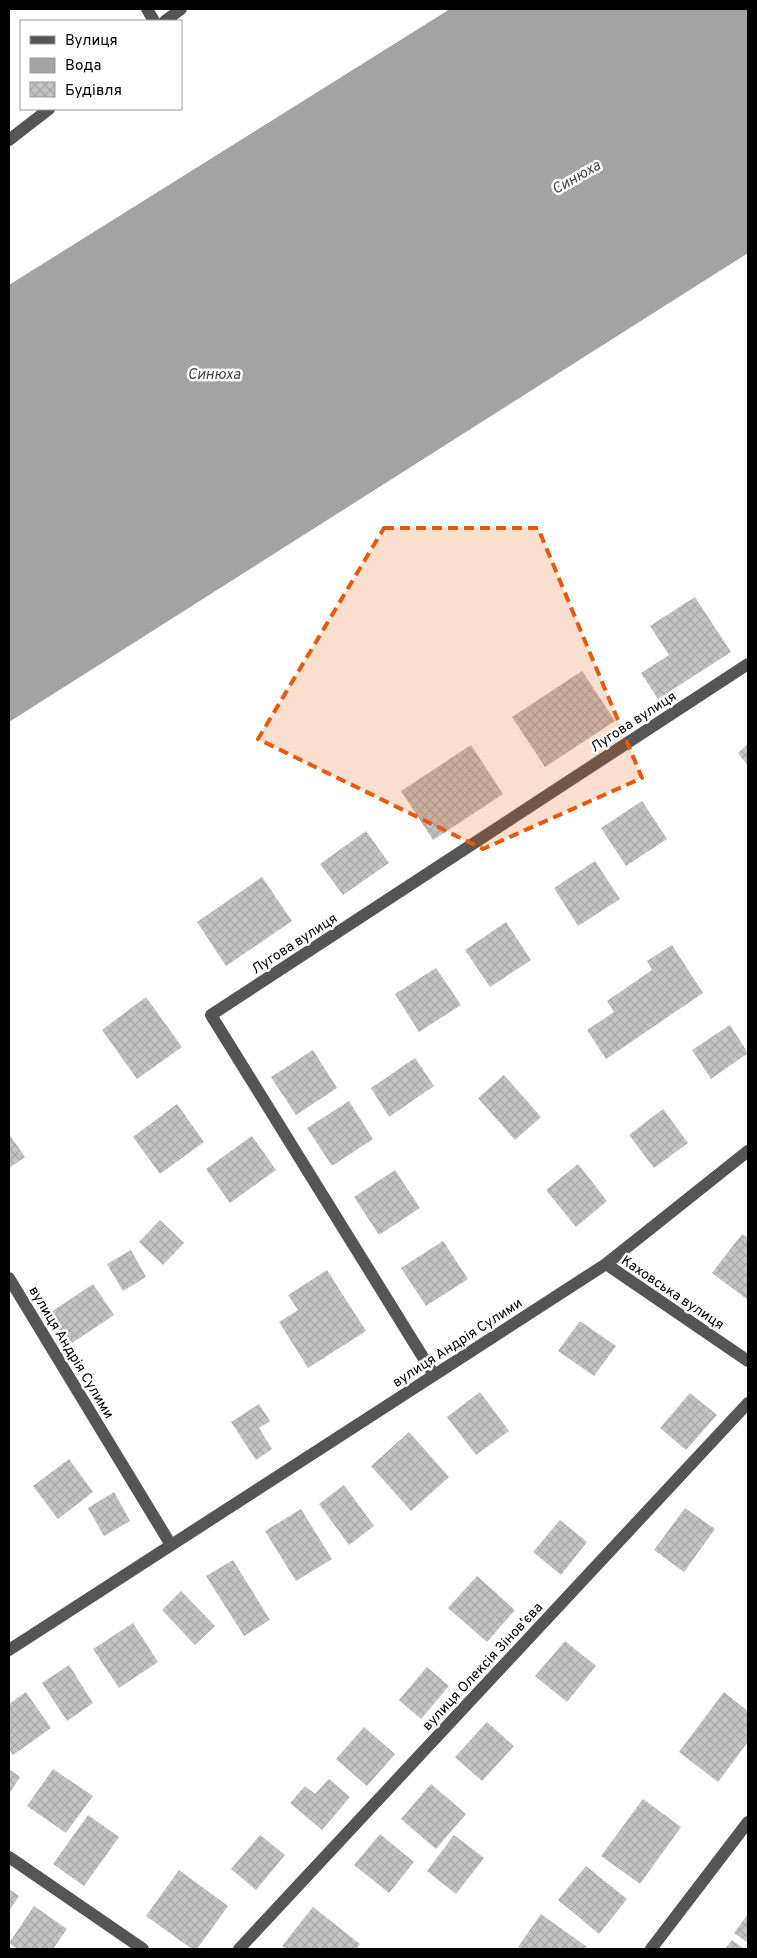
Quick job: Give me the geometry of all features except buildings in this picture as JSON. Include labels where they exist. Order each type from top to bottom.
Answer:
[{"type":"street","points":[[147,9],[153,20]]},
{"type":"street","points":[[166,20],[182,9]]},
{"type":"street","points":[[9,140],[48,110]]},
{"type":"street","name":"Лугова вулиця","points":[[434,1375],[211,1015],[748,664]]},
{"type":"street","name":"вулиця Андрія Сулими","points":[[9,1650],[606,1264],[748,1151]]},
{"type":"street","name":"Каховська вулиця","points":[[606,1264],[748,1361]]},
{"type":"street","name":"вулиця Андрія Сулими","points":[[9,1278],[171,1545]]},
{"type":"street","name":"вулиця Олексія Зіновʼєва","points":[[239,1949],[748,1402]]},
{"type":"street","points":[[650,1949],[748,1822]]},
{"type":"street","points":[[9,1857],[143,1949]]},
{"type":"highlighted area","points":[[384,528],[538,528],[642,778],[483,849],[258,739]]},
{"type":"water","name":"Синюха","points":[[450,9],[748,9],[748,253],[9,722],[9,285]]}]
